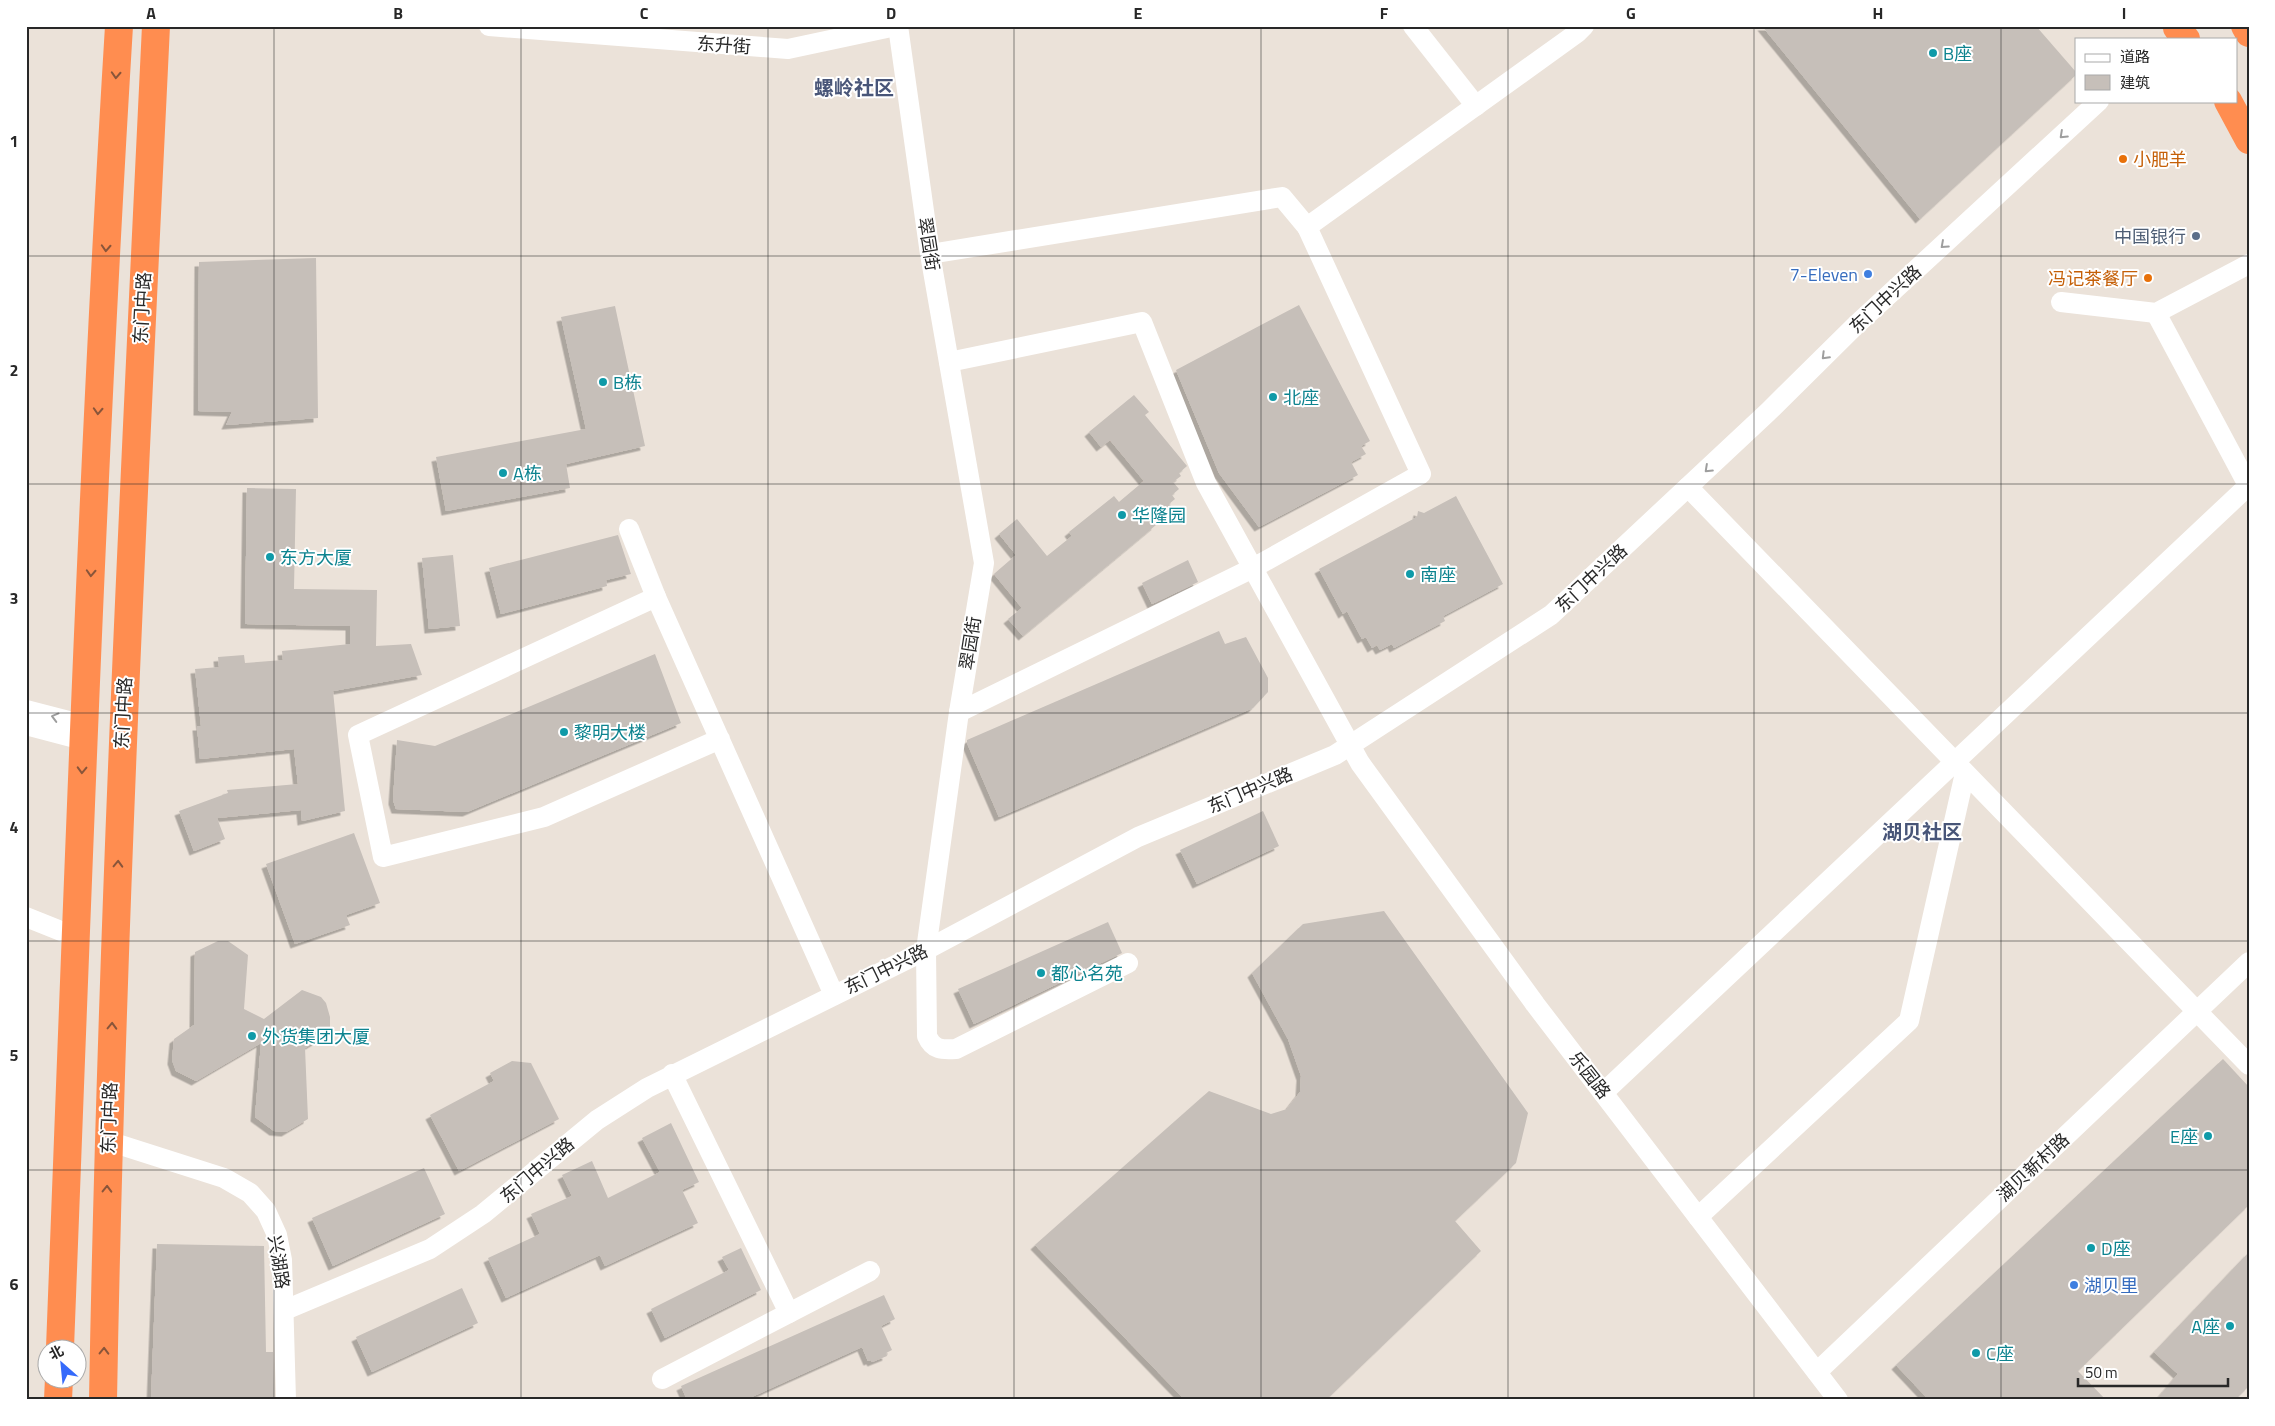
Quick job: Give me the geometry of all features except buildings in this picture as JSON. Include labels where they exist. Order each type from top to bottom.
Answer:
[{"type":"highway","points":[[60,1338],[84,732],[108,200],[119,26]]},
{"type":"highway","name":"东门中路","points":[[104,1400],[108,1141],[122,731],[156,26]]},
{"type":"highway","points":[[2245,26],[2249,33]]},
{"type":"highway","points":[[2229,102],[2249,140]]},
{"type":"street","name":"东升街","points":[[489,26],[788,50],[897,26]]},
{"type":"street","name":"翠园街","points":[[897,26],[930,254],[984,563],[959,712],[926,950],[927,1036],[931,1045],[941,1050],[956,1049],[1128,963]]},
{"type":"street","points":[[1413,26],[1476,106]]},
{"type":"street","points":[[1307,227],[1584,26]]},
{"type":"street","name":"东门中兴路","points":[[285,1310],[430,1249],[448,1239],[483,1214],[620,1103],[672,1074],[926,950],[1138,837],[1335,755],[1551,616],[1768,412],[1856,325],[2097,102]]},
{"type":"street","points":[[930,254],[1282,197],[1307,227],[1421,474],[1253,568],[959,712]]},
{"type":"street","points":[[2061,302],[2156,313],[2249,264]]},
{"type":"street","points":[[1603,1093],[1960,768],[2249,486],[2156,313]]},
{"type":"street","name":"乐园路","points":[[948,362],[1142,322],[1206,483],[1366,771],[1535,1004],[1838,1400]]},
{"type":"street","points":[[1688,487],[2249,1065]]},
{"type":"street","points":[[629,529],[656,597],[834,994]]},
{"type":"street","points":[[656,597],[358,734],[383,857],[544,817],[720,739]]},
{"type":"street","points":[[26,710],[84,732]]},
{"type":"street","points":[[26,725],[84,732]]},
{"type":"street","points":[[1698,1216],[1909,1021],[1960,768]]},
{"type":"street","points":[[26,917],[76,937]]},
{"type":"street","name":"湖贝新村路","points":[[1817,1372],[2249,962]]},
{"type":"street","points":[[672,1074],[789,1313]]},
{"type":"street","name":"兴湖路","points":[[108,1141],[224,1178],[250,1193],[266,1211],[277,1235],[282,1260],[285,1310],[286,1400]]},
{"type":"street","points":[[662,1379],[870,1271]]},
{"type":"place","name":"B座","points":[[1933,53]]},
{"type":"place","name":"小肥羊","points":[[2123,159]]},
{"type":"place","name":"中国银行","points":[[2196,236]]},
{"type":"place","name":"7-Eleven","points":[[1868,274]]},
{"type":"place","name":"冯记茶餐厅","points":[[2148,278]]},
{"type":"place","name":"B栋","points":[[603,382]]},
{"type":"place","name":"北座","points":[[1273,397]]},
{"type":"place","name":"A栋","points":[[503,473]]},
{"type":"place","name":"华隆园","points":[[1122,515]]},
{"type":"place","name":"东方大厦","points":[[270,557]]},
{"type":"place","name":"南座","points":[[1410,574]]},
{"type":"place","name":"黎明大楼","points":[[564,732]]},
{"type":"place","name":"都心名苑","points":[[1041,973]]},
{"type":"place","name":"外货集团大厦","points":[[252,1036]]},
{"type":"place","name":"E座","points":[[2208,1136]]},
{"type":"place","name":"D座","points":[[2091,1248]]},
{"type":"place","name":"湖贝里","points":[[2074,1285]]},
{"type":"place","name":"A座","points":[[2230,1326]]},
{"type":"place","name":"C座","points":[[1976,1353]]},
{"type":"district","name":"螺岭社区","points":[[854,87]]},
{"type":"district","name":"湖贝社区","points":[[1922,831]]}]
